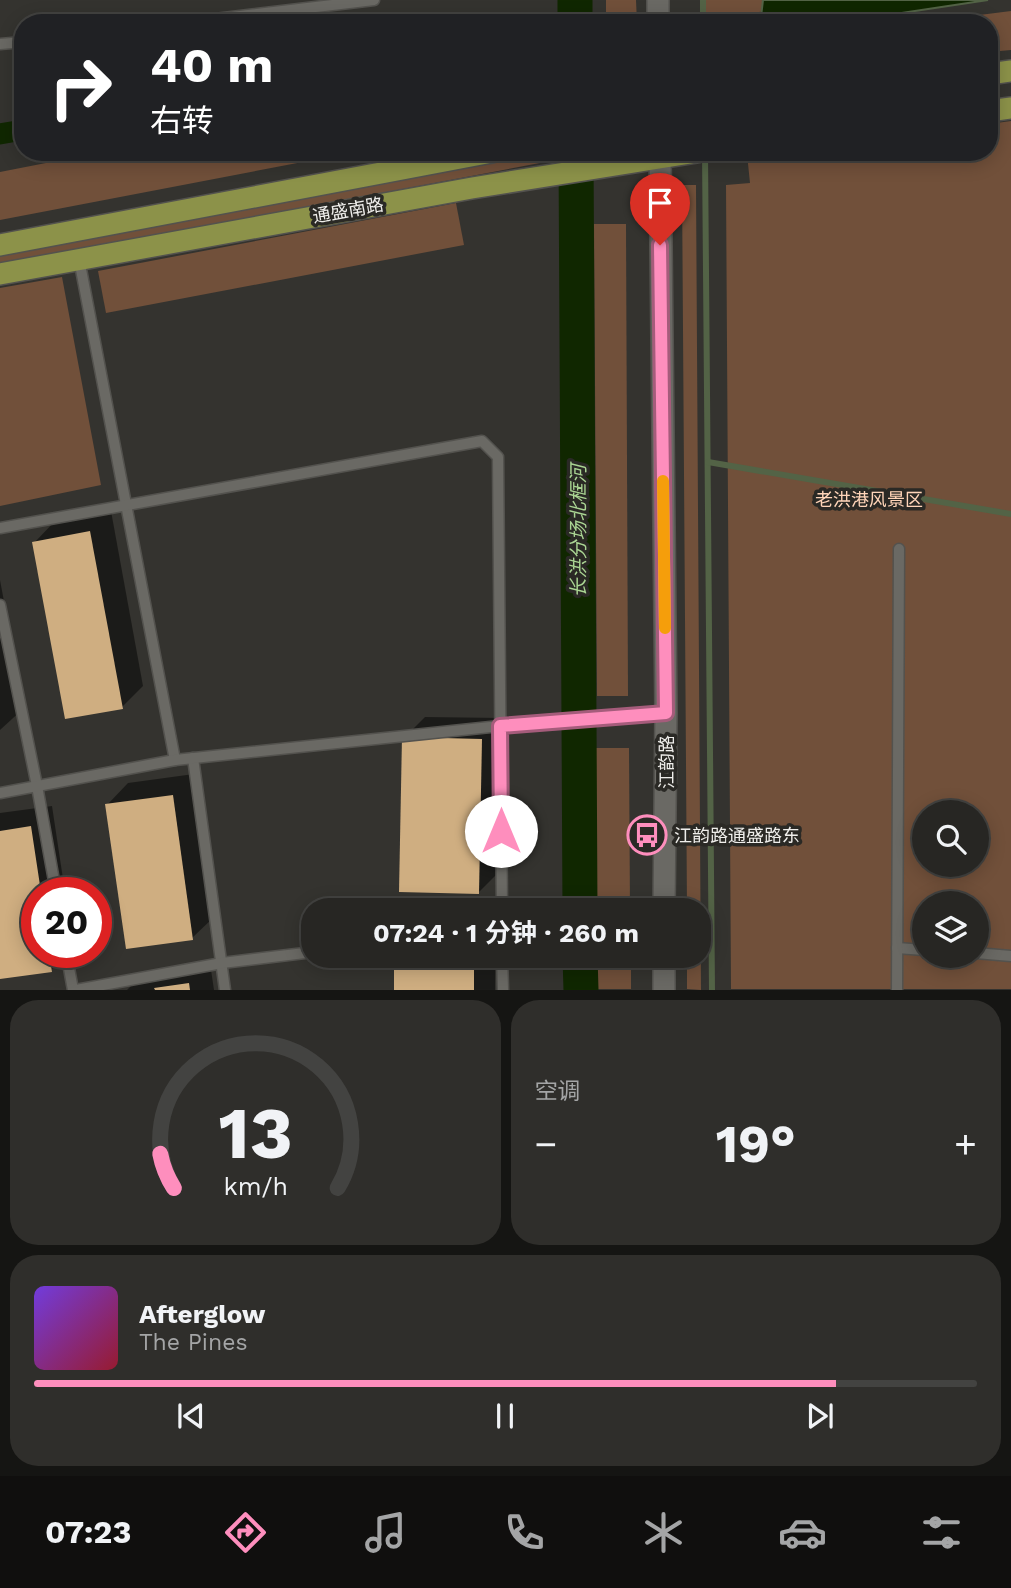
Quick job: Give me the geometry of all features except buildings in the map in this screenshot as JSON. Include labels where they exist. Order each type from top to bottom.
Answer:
[{"type":"main road","name":"通盛南路","points":[[0,245],[444,161]]},
{"type":"main road","name":"通盛南路","points":[[0,274],[633,161]]},
{"type":"street","name":"江韵路","points":[[660,161],[666,713],[664,898]]},
{"type":"street","points":[[664,968],[664,989]]},
{"type":"lane","points":[[257,14],[374,0]]},
{"type":"lane","points":[[79,259],[175,760]]},
{"type":"lane","points":[[0,528],[482,442],[498,457],[502,898]]},
{"type":"lane","points":[[897,989],[899,549]]},
{"type":"lane","points":[[0,605],[53,877]]},
{"type":"lane","points":[[0,793],[175,760],[500,726],[666,713]]},
{"type":"lane","points":[[192,758],[225,989]]},
{"type":"lane","points":[[897,948],[912,949]]},
{"type":"lane","points":[[69,968],[74,989],[222,963],[301,953]]},
{"type":"lane","points":[[989,954],[1011,956]]},
{"type":"lane","points":[[502,968],[503,989]]},
{"type":"green space","points":[[606,0],[636,0],[637,14],[606,14]]},
{"type":"green space","points":[[705,0],[837,0],[745,14],[706,14]]},
{"type":"green space","points":[[1011,11],[1011,50],[998,51],[998,14],[987,14]]},
{"type":"green space","name":"老洪港风景区","points":[[1011,121],[1011,989],[731,989],[726,185],[750,183],[748,161],[998,161],[998,123]]},
{"type":"green space","points":[[56,161],[308,161],[0,220],[0,172]]},
{"type":"green space","points":[[501,161],[550,161],[0,265],[0,255]]},
{"type":"green space","points":[[682,185],[696,185],[700,898],[687,898]]},
{"type":"green space","points":[[456,203],[464,245],[106,313],[98,271]]},
{"type":"green space","points":[[594,224],[626,224],[628,696],[597,696]]},
{"type":"green space","points":[[62,277],[101,485],[0,506],[0,288]]},
{"type":"green space","points":[[594,748],[629,748],[630,898],[596,898]]},
{"type":"green space","points":[[596,968],[631,968],[631,989],[596,989]]},
{"type":"green space","points":[[687,968],[701,968],[701,990],[687,989]]},
{"type":"shaded area","points":[[763,0],[988,0],[895,14],[761,14]]},
{"type":"waterway","name":"长洪分场北框河","points":[[575,0],[575,14]]},
{"type":"waterway","points":[[703,0],[703,14]]},
{"type":"waterway","points":[[0,134],[14,132]]},
{"type":"waterway","name":"长洪分场北框河","points":[[576,161],[580,898]]},
{"type":"waterway","points":[[705,161],[712,990]]},
{"type":"waterway","points":[[708,462],[1011,514]]},
{"type":"waterway","name":"长洪分场北框河","points":[[580,968],[581,990]]},
{"type":"slow traffic","points":[[663,481],[665,628]]},
{"type":"place","name":"江韵路通盛路东","points":[[647,835]]},
{"type":"route","points":[[501,831],[500,726],[666,713],[660,245]]}]
